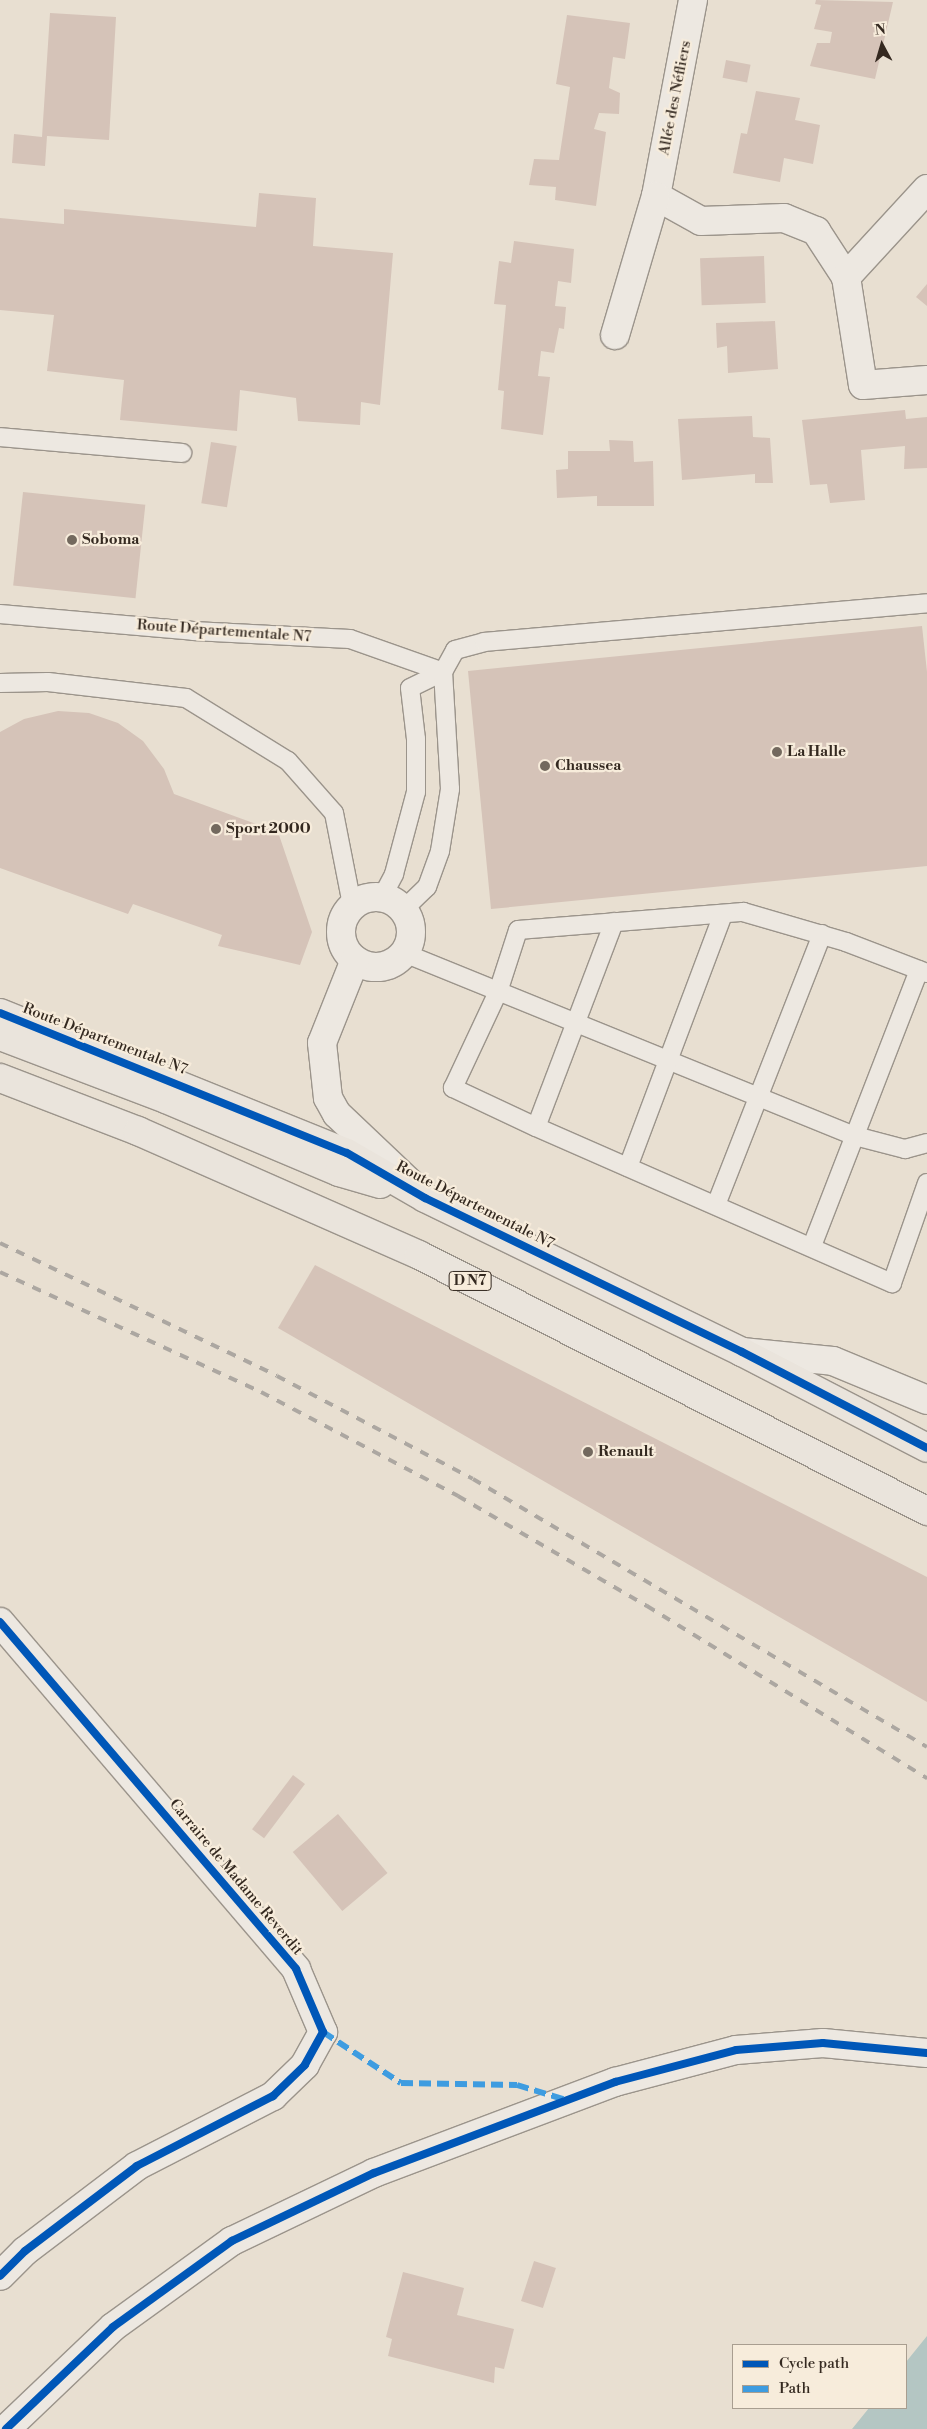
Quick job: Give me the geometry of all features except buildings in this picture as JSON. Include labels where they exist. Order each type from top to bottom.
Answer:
[{"type":"main road","name":"Route Départementale N7","points":[[0,1013],[347,1153],[425,1198],[742,1352],[927,1448]]},
{"type":"main road","name":"Route Départementale N7","points":[[0,1036],[166,1099],[339,1172],[425,1198]]},
{"type":"main road","name":"D N7","points":[[0,1078],[138,1131],[419,1256],[927,1511]]},
{"type":"street","name":"Allée des Néfliers","points":[[615,335],[656,196],[693,0]]},
{"type":"street","points":[[846,278],[927,189]]},
{"type":"street","points":[[656,196],[701,221],[784,218],[816,231],[846,278],[863,385],[927,380]]},
{"type":"street","points":[[362,899],[393,903],[411,931],[404,953],[387,966],[376,968],[355,960],[346,951],[340,927],[352,905],[362,899]]},
{"type":"street","name":"Route Départementale N7","points":[[355,960],[322,1043],[328,1098],[337,1114],[425,1198]]},
{"type":"street","name":"Route Départementale N7","points":[[742,1352],[833,1361],[927,1400]]},
{"type":"street","name":"Carraire de Madame Reverdit","points":[[0,1622],[296,1968],[323,2032],[305,2065],[273,2096],[137,2166],[25,2251],[0,2276]]},
{"type":"street","points":[[6,2429],[113,2327],[232,2241],[374,2173],[615,2082],[736,2050],[823,2043],[927,2053]]},
{"type":"lane","points":[[0,437],[182,453]]},
{"type":"lane","points":[[443,672],[410,688],[416,739],[416,792],[394,874],[393,903],[428,887],[440,851],[450,789],[443,672],[455,650],[484,642],[927,603]]},
{"type":"lane","name":"Route Départementale N7","points":[[0,614],[193,631],[350,639],[443,672]]},
{"type":"lane","points":[[0,683],[48,682],[186,698],[288,760],[334,813],[352,905]]},
{"type":"lane","points":[[812,1246],[923,971],[822,934],[743,912],[518,930],[498,992],[454,1088],[628,1168],[812,1246],[892,1283],[927,1183]]},
{"type":"lane","points":[[628,1168],[723,914]]},
{"type":"lane","points":[[536,1127],[577,1024],[614,922]]},
{"type":"lane","points":[[716,1205],[756,1098],[822,934]]},
{"type":"lane","points":[[404,953],[756,1098],[855,1136],[905,1148],[927,1143]]},
{"type":"shaded area","points":[[927,2336],[927,2429],[852,2429],[868,2409],[907,2409],[907,2361]]},
{"type":"railway","points":[[0,1243],[277,1376],[473,1479],[927,1747]]},
{"type":"railway","points":[[0,1272],[261,1392],[458,1496],[647,1606],[927,1778]]},
{"type":"marked path","points":[[323,2032],[401,2083],[517,2085],[566,2100]]},
{"type":"cycle path","points":[[0,1013],[347,1153],[425,1198],[742,1352],[927,1448]]},
{"type":"cycle path","points":[[0,1622],[296,1969],[323,2032],[305,2065],[273,2096],[137,2166],[25,2251],[0,2276]]},
{"type":"cycle path","points":[[6,2429],[113,2327],[232,2241],[374,2173],[615,2082],[736,2050],[823,2043],[927,2053]]},
{"type":"place","name":"Soboma","points":[[72,540]]},
{"type":"place","name":"La Halle","points":[[777,752]]},
{"type":"place","name":"Chaussea","points":[[545,766]]},
{"type":"place","name":"Sport 2000","points":[[216,829]]},
{"type":"place","name":"Renault","points":[[588,1452]]}]
